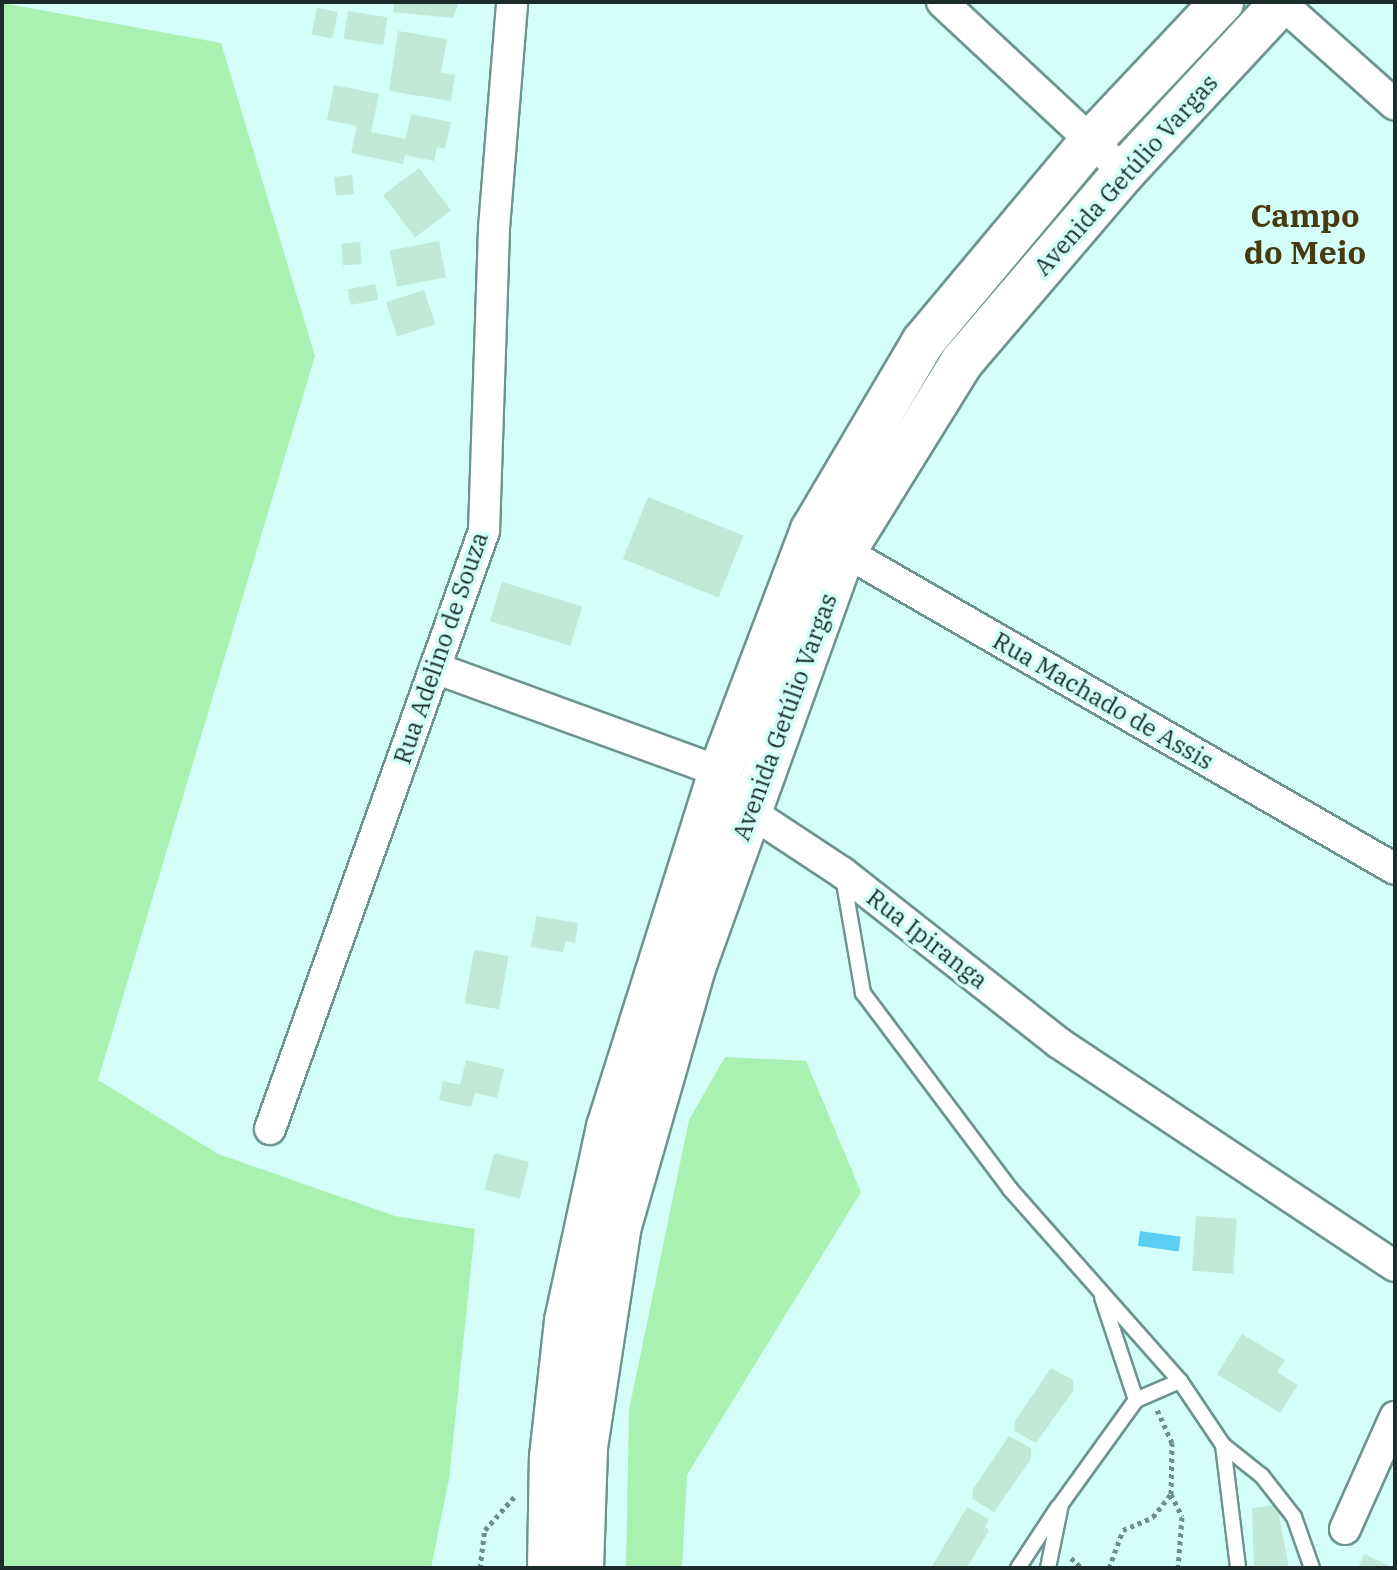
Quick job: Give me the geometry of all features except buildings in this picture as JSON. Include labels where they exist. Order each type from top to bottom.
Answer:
[{"type":"main road","name":"Avenida Getúlio Vargas","points":[[549,1568],[551,1457],[566,1321],[608,1127],[720,772],[923,342],[1092,140],[1222,2]]},
{"type":"main road","name":"Avenida Getúlio Vargas","points":[[582,1568],[586,1447],[620,1226],[669,1043],[749,811],[828,541],[961,363],[1124,172],[1281,2]]},
{"type":"street","name":"Rua Adelino de Souza","points":[[270,1129],[484,531],[494,228],[512,2]]},
{"type":"street","points":[[942,2],[1124,172]]},
{"type":"street","points":[[1281,2],[1395,105]]},
{"type":"street","name":"Rua Machado de Assis","points":[[828,541],[1395,869]]},
{"type":"street","points":[[435,668],[720,772]]},
{"type":"street","name":"Rua Ipiranga","points":[[720,772],[749,811],[843,873],[1059,1043],[1395,1266]]},
{"type":"street","points":[[1345,1529],[1395,1417]]},
{"type":"lane","points":[[843,873],[863,993],[1010,1189],[1180,1381],[1223,1445],[1262,1476],[1294,1517],[1312,1568]]},
{"type":"lane","points":[[1099,1289],[1136,1400]]},
{"type":"lane","points":[[1018,1568],[1136,1400],[1180,1381]]},
{"type":"lane","points":[[1223,1445],[1238,1568]]},
{"type":"lane","points":[[1048,1568],[1061,1504]]},
{"type":"path","points":[[1158,1389],[1157,1408],[1172,1443],[1171,1494],[1182,1517],[1178,1568]]},
{"type":"path","points":[[480,1568],[485,1530],[551,1457]]},
{"type":"path","points":[[1109,1568],[1123,1530],[1153,1517],[1171,1494]]},
{"type":"green space","points":[[2,3],[221,43],[315,356],[98,1080],[218,1154],[395,1216],[475,1229],[449,1479],[431,1568],[2,1568]]},
{"type":"green space","points":[[725,1057],[806,1061],[861,1192],[687,1475],[682,1568],[626,1568],[629,1410],[689,1120]]},
{"type":"water","points":[[1140,1231],[1181,1237],[1179,1252],[1138,1246]]},
{"type":"district","name":"Campo do Meio","points":[[1305,234]]}]
